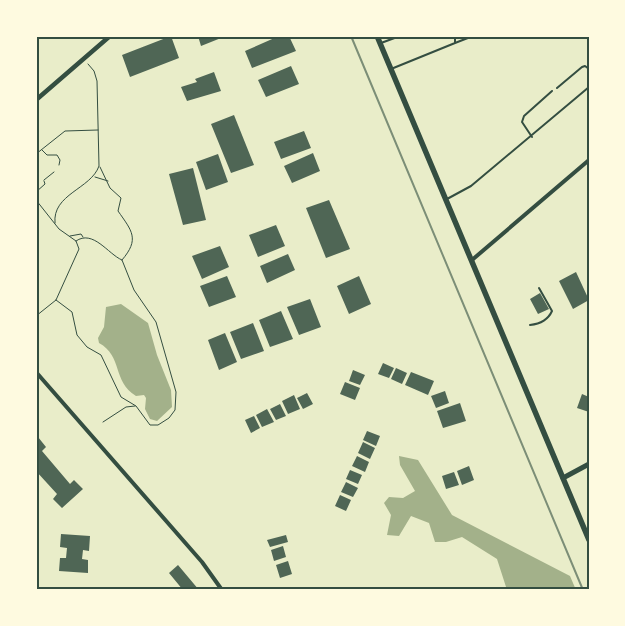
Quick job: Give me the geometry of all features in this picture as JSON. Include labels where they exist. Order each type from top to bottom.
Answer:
[{"type":"main road","points":[[377,36],[589,540]]},
{"type":"main road","points":[[563,478],[589,464]]},
{"type":"street","points":[[36,100],[84,60],[109,36]]},
{"type":"street","points":[[472,260],[589,160]]},
{"type":"street","points":[[36,372],[202,562],[222,590]]},
{"type":"lane","points":[[380,44],[400,36]]},
{"type":"lane","points":[[455,36],[455,43]]},
{"type":"lane","points":[[391,69],[473,36]]},
{"type":"lane","points":[[557,88],[582,67],[586,66],[589,69]]},
{"type":"lane","points":[[447,199],[471,186],[532,137],[589,87]]},
{"type":"lane","points":[[532,137],[522,122],[524,116],[552,91]]},
{"type":"lane","points":[[530,325],[543,320],[552,311],[539,288]]},
{"type":"path","points":[[84,60],[96,76],[100,166],[110,188],[121,198],[118,211],[129,225],[133,236],[128,254],[122,260]]},
{"type":"path","points":[[36,154],[65,131],[98,130]]},
{"type":"path","points":[[41,150],[46,155],[57,155],[60,160],[59,164]]},
{"type":"path","points":[[55,223],[54,218],[64,198],[94,177],[100,166]]},
{"type":"path","points":[[36,192],[54,172]]},
{"type":"path","points":[[94,177],[108,182]]},
{"type":"path","points":[[36,200],[59,229],[76,241],[79,249],[79,254],[56,300],[36,316]]},
{"type":"path","points":[[56,300],[72,312],[75,331],[80,339],[104,359],[119,394],[124,400],[136,406],[148,424],[158,425],[169,418],[177,401],[156,322],[134,290],[122,260],[112,255],[102,244],[83,238],[81,234],[71,234],[69,237]]},
{"type":"path","points":[[76,241],[83,238]]},
{"type":"path","points":[[124,400],[126,407]]},
{"type":"path","points":[[103,422],[126,407],[136,406]]},
{"type":"shaded area","points":[[121,304],[148,323],[157,355],[171,390],[172,407],[157,421],[150,419],[145,409],[146,398],[144,395],[136,396],[129,390],[123,383],[112,355],[99,343],[98,338],[104,327],[106,307]]},
{"type":"shaded area","points":[[399,456],[418,460],[452,515],[570,576],[576,590],[507,590],[497,559],[462,537],[446,542],[435,542],[429,523],[411,516],[399,536],[387,535],[391,515],[384,503],[389,497],[403,498],[415,491],[400,465]]},
{"type":"building","points":[[171,36],[179,58],[130,77],[122,55]]},
{"type":"building","points":[[198,36],[226,36],[201,46]]},
{"type":"building","points":[[279,36],[289,36],[296,51],[252,68],[245,51]]},
{"type":"building","points":[[291,66],[299,84],[266,97],[258,80]]},
{"type":"building","points":[[214,72],[221,91],[187,101],[181,87],[197,82],[195,79]]},
{"type":"building","points":[[234,115],[254,165],[231,173],[211,124]]},
{"type":"building","points":[[304,131],[311,148],[281,159],[274,142]]},
{"type":"building","points":[[313,153],[320,171],[292,183],[284,166]]},
{"type":"building","points":[[218,154],[228,182],[206,190],[196,162]]},
{"type":"building","points":[[193,168],[206,220],[183,225],[169,174]]},
{"type":"building","points":[[329,200],[350,249],[326,258],[306,208]]},
{"type":"building","points":[[276,225],[285,246],[258,257],[249,235]]},
{"type":"building","points":[[220,246],[229,267],[202,279],[192,256]]},
{"type":"building","points":[[288,254],[295,270],[267,283],[260,266]]},
{"type":"building","points":[[576,272],[589,300],[573,309],[559,281]]},
{"type":"building","points":[[227,276],[236,297],[209,307],[200,286]]},
{"type":"building","points":[[359,276],[371,304],[349,314],[337,286]]},
{"type":"building","points":[[540,293],[549,309],[538,314],[530,299]]},
{"type":"building","points":[[310,299],[321,327],[299,335],[287,307]]},
{"type":"building","points":[[281,311],[293,339],[270,347],[259,320]]},
{"type":"building","points":[[253,323],[264,351],[241,359],[230,332]]},
{"type":"building","points":[[225,333],[237,362],[219,370],[208,340]]},
{"type":"building","points":[[383,363],[394,368],[389,378],[378,374]]},
{"type":"building","points":[[396,368],[407,373],[402,384],[391,379]]},
{"type":"building","points":[[353,370],[365,375],[360,385],[349,381]]},
{"type":"building","points":[[411,372],[434,381],[428,395],[405,385]]},
{"type":"building","points":[[345,382],[360,388],[355,400],[340,394]]},
{"type":"building","points":[[445,391],[449,403],[436,408],[431,396]]},
{"type":"building","points":[[307,393],[313,404],[303,409],[297,398]]},
{"type":"building","points":[[582,394],[589,397],[589,412],[577,408]]},
{"type":"building","points":[[294,395],[300,409],[288,414],[282,401]]},
{"type":"building","points":[[460,403],[466,421],[443,428],[437,411]]},
{"type":"building","points":[[280,404],[286,416],[276,420],[270,409]]},
{"type":"building","points":[[267,409],[274,422],[262,427],[256,415]]},
{"type":"building","points":[[254,416],[260,428],[251,433],[245,420]]},
{"type":"building","points":[[367,431],[380,436],[376,446],[363,440]]},
{"type":"building","points":[[38,437],[46,447],[42,451],[70,484],[74,480],[83,489],[62,508],[53,499],[57,494],[36,471],[36,439]]},
{"type":"building","points":[[363,442],[375,448],[370,459],[358,453]]},
{"type":"building","points":[[357,456],[369,462],[365,472],[352,466]]},
{"type":"building","points":[[469,466],[474,480],[462,485],[457,471]]},
{"type":"building","points":[[350,470],[362,475],[358,484],[346,479]]},
{"type":"building","points":[[454,472],[459,485],[446,489],[442,476]]},
{"type":"building","points":[[346,482],[358,488],[353,497],[341,492]]},
{"type":"building","points":[[340,495],[351,500],[346,511],[335,506]]},
{"type":"building","points":[[61,534],[90,536],[89,551],[83,550],[82,559],[88,560],[88,573],[59,571],[60,558],[66,558],[67,548],[60,547]]},
{"type":"building","points":[[286,535],[288,542],[270,547],[267,540]]},
{"type":"building","points":[[283,546],[286,557],[274,561],[271,550]]},
{"type":"building","points":[[288,561],[292,574],[280,578],[276,565]]},
{"type":"building","points":[[178,565],[199,590],[183,590],[169,573]]},
{"type":"railway","points":[[351,36],[583,590]]}]
